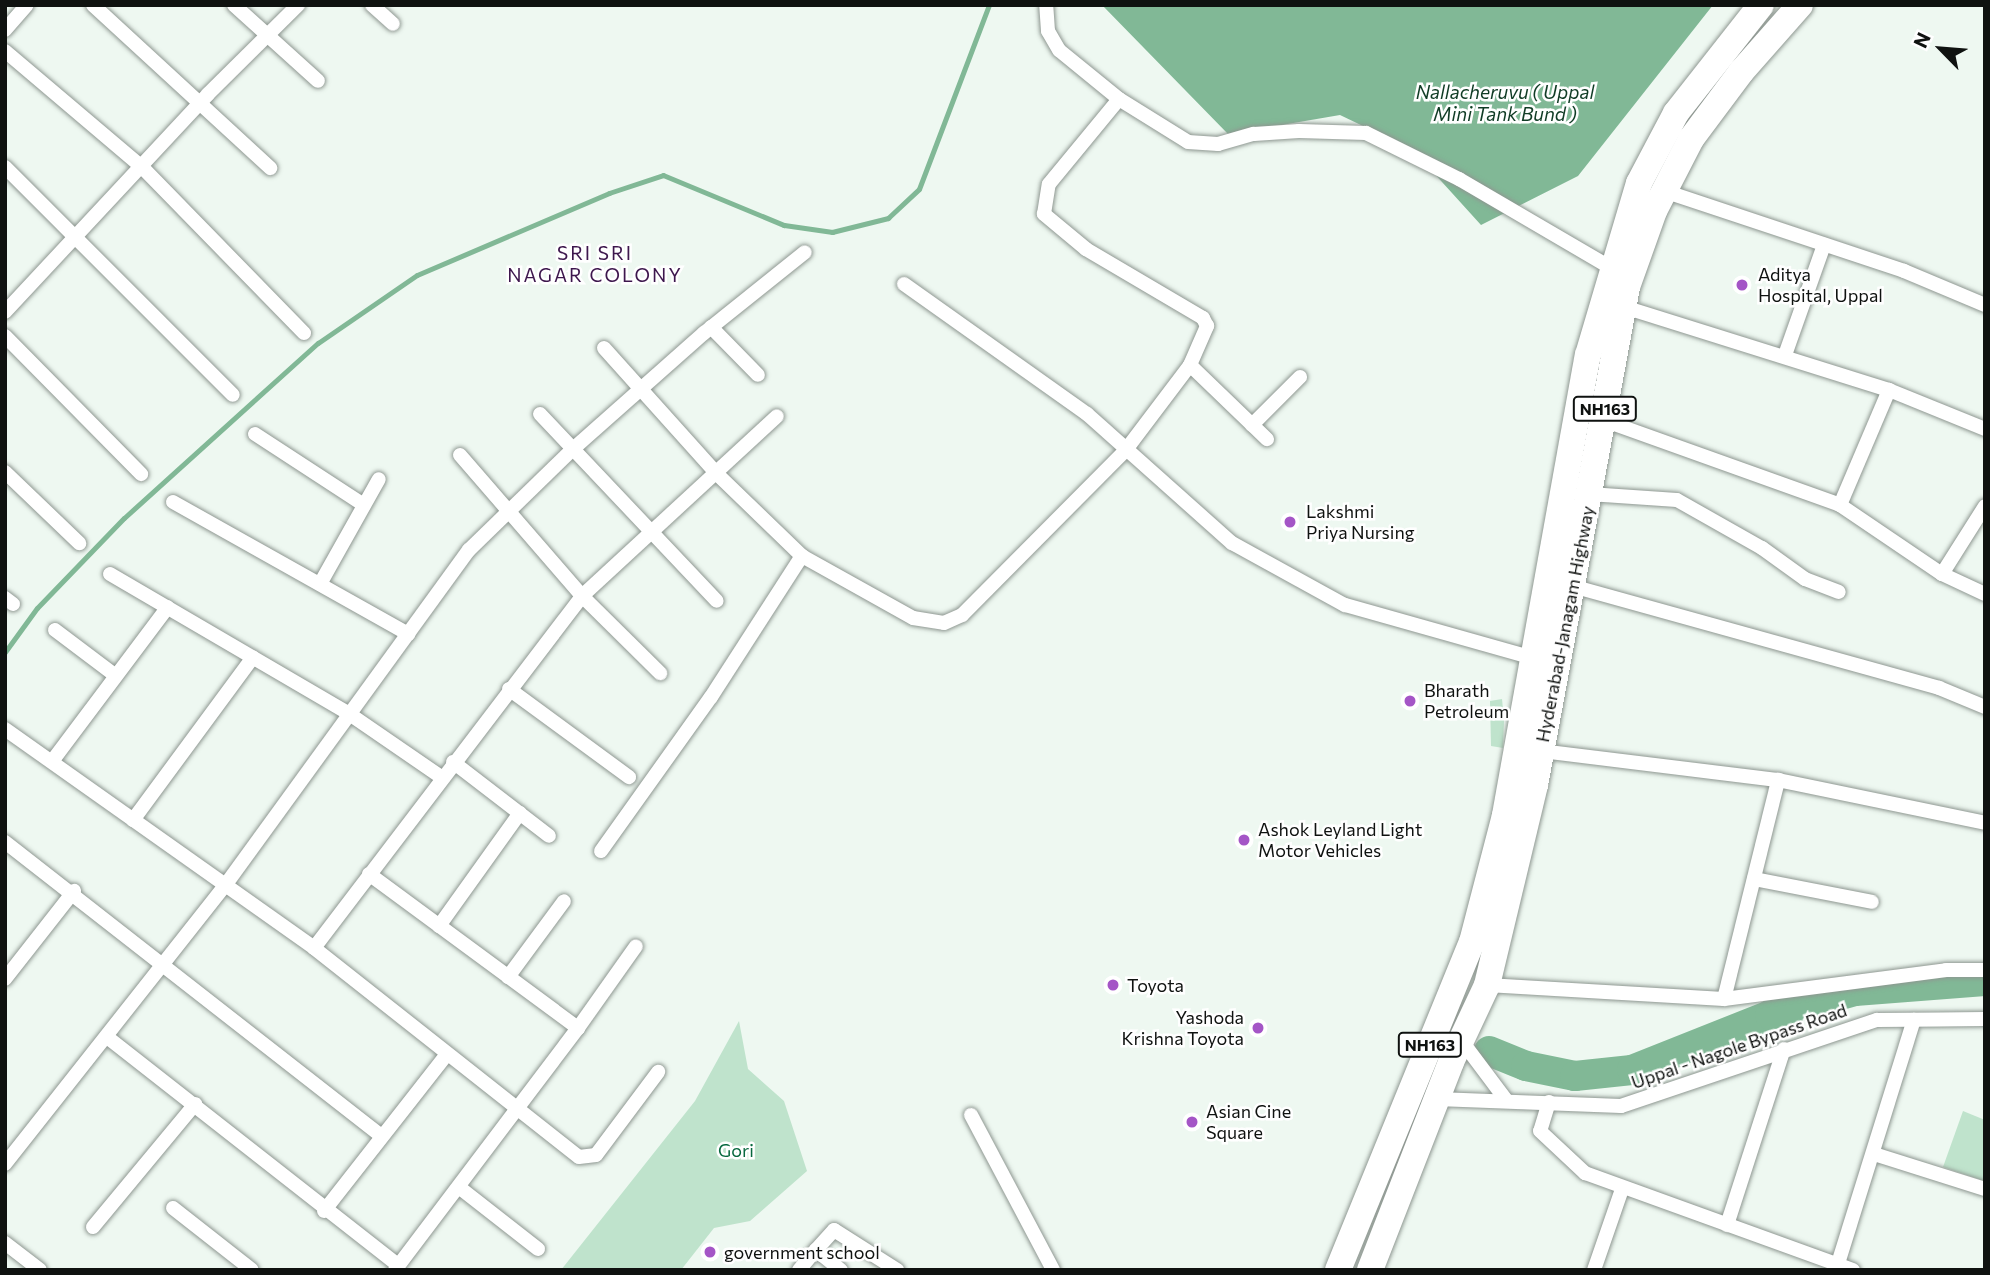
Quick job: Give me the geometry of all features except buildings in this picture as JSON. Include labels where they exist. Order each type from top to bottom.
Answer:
[{"type":"highway","name":"Hyderabad-Janagam Highway","points":[[1370,1270],[1437,1098],[1487,985],[1520,860],[1624,307],[1621,273],[1639,183],[1676,113],[1761,5]]},
{"type":"highway","name":"Hyderabad-Janagam Highway","points":[[1338,1270],[1472,942],[1505,815],[1588,355],[1621,273],[1690,139],[1741,72],[1800,5]]},
{"type":"street","points":[[5,30],[27,5]]},
{"type":"street","points":[[93,5],[270,168]]},
{"type":"street","points":[[234,5],[318,81]]},
{"type":"street","points":[[5,312],[200,103],[266,34],[298,5]]},
{"type":"street","points":[[372,5],[393,24]]},
{"type":"street","points":[[1046,5],[1048,31],[1059,50],[1119,99],[1188,142],[1218,144],[1254,134],[1299,131],[1366,133],[1459,179],[1621,273]]},
{"type":"street","points":[[5,51],[142,167],[304,333]]},
{"type":"street","points":[[604,348],[716,472],[802,556],[913,618],[944,623],[955,619],[980,601],[1125,450],[1190,365],[1203,341],[1207,326],[1203,318],[1086,249],[1044,214],[1049,184],[1119,99]]},
{"type":"street","points":[[5,167],[76,235],[233,395]]},
{"type":"street","points":[[1664,191],[1824,245],[1985,305]]},
{"type":"street","points":[[1785,355],[1824,245]]},
{"type":"street","points":[[5,1164],[224,887],[469,550],[574,448],[711,327],[805,253]]},
{"type":"street","points":[[904,284],[1058,392],[1232,543],[1345,605],[1533,657]]},
{"type":"street","points":[[1624,307],[1785,355],[1889,390],[1985,429]]},
{"type":"street","points":[[711,327],[758,375]]},
{"type":"street","points":[[5,336],[141,474]]},
{"type":"street","points":[[1190,365],[1267,439]]},
{"type":"street","points":[[1252,425],[1300,377]]},
{"type":"street","points":[[1840,505],[1889,390]]},
{"type":"street","points":[[540,414],[717,601]]},
{"type":"street","points":[[314,948],[453,761],[582,596],[777,416]]},
{"type":"street","points":[[1603,420],[1840,505],[1942,574],[1985,594]]},
{"type":"street","points":[[255,434],[364,505]]},
{"type":"street","points":[[460,455],[582,596],[660,673]]},
{"type":"street","points":[[5,472],[79,543]]},
{"type":"street","points":[[320,584],[379,479]]},
{"type":"street","points":[[1589,494],[1677,500],[1762,548],[1805,579],[1839,592]]},
{"type":"street","points":[[173,502],[408,634]]},
{"type":"street","points":[[1942,574],[1985,506]]},
{"type":"street","points":[[601,850],[711,697],[802,556]]},
{"type":"street","points":[[110,574],[348,713],[441,777]]},
{"type":"street","points":[[1572,586],[1939,688],[1985,707]]},
{"type":"street","points":[[53,760],[168,607]]},
{"type":"street","points":[[55,630],[116,676]]},
{"type":"street","points":[[133,820],[253,657]]},
{"type":"street","points":[[509,689],[629,777]]},
{"type":"street","points":[[5,729],[53,760],[224,887],[314,948],[574,1153],[589,1158],[596,1155],[658,1072]]},
{"type":"street","points":[[1541,751],[1778,780],[1985,822]]},
{"type":"street","points":[[453,761],[548,836]]},
{"type":"street","points":[[1724,999],[1778,780]]},
{"type":"street","points":[[439,926],[520,813]]},
{"type":"street","points":[[5,842],[74,891],[380,1135]]},
{"type":"street","points":[[369,874],[578,1028]]},
{"type":"street","points":[[1754,879],[1872,902]]},
{"type":"street","points":[[5,979],[74,891]]},
{"type":"street","points":[[508,977],[564,901]]},
{"type":"street","points":[[107,1037],[195,1104],[396,1267],[460,1188],[636,946]]},
{"type":"street","points":[[1487,985],[1724,999],[1946,970],[1985,970]]},
{"type":"street","name":"Uppal - Nagole Bypass Road","points":[[1437,1098],[1549,1102],[1586,1108],[1620,1106],[1877,1020],[1985,1018]]},
{"type":"street","points":[[1837,1267],[1914,1020]]},
{"type":"street","points":[[1461,1040],[1506,1100]]},
{"type":"street","points":[[1727,1225],[1784,1049]]},
{"type":"street","points":[[324,1211],[380,1135],[447,1054]]},
{"type":"street","points":[[1549,1102],[1540,1131],[1585,1173],[1837,1267],[1853,1270]]},
{"type":"street","points":[[93,1227],[195,1104]]},
{"type":"street","points":[[971,1115],[1053,1270]]},
{"type":"street","points":[[1874,1154],[1985,1189]]},
{"type":"street","points":[[460,1188],[538,1249]]},
{"type":"street","points":[[1594,1270],[1622,1189]]},
{"type":"street","points":[[173,1208],[252,1270]]},
{"type":"street","points":[[799,1270],[834,1230],[897,1270]]},
{"type":"street","points":[[5,1243],[40,1270]]},
{"type":"street","points":[[816,1250],[841,1270]]},
{"type":"green space","points":[[1502,699],[1503,748],[1491,746],[1490,701]]},
{"type":"green space","name":"Gori","points":[[739,1021],[748,1069],[784,1101],[807,1171],[750,1221],[714,1228],[681,1270],[561,1270],[695,1101]]},
{"type":"green space","points":[[1963,1111],[1985,1120],[1984,1181],[1943,1167]]},
{"type":"water","name":"Nallacheruvu ( Uppal Mini Tank Bund )","points":[[1102,5],[1713,5],[1578,176],[1481,225],[1413,150],[1340,115],[1228,134]]},
{"type":"waterway","points":[[5,652],[37,608],[124,518],[318,343],[417,275],[609,193],[663,175],[784,225],[832,232],[888,218],[919,189],[989,5]]},
{"type":"waterway","points":[[1489,1051],[1526,1066],[1575,1076],[1632,1070],[1770,1015],[1855,991],[1985,981]]},
{"type":"place","name":"Aditya Hospital, Uppal","points":[[1742,285]]},
{"type":"place","name":"Lakshmi Priya Nursing","points":[[1290,522]]},
{"type":"place","name":"Bharath Petroleum","points":[[1410,701]]},
{"type":"place","name":"Ashok Leyland Light Motor Vehicles","points":[[1244,840]]},
{"type":"place","name":"Toyota","points":[[1113,985]]},
{"type":"place","name":"Yashoda Krishna Toyota","points":[[1258,1028]]},
{"type":"place","name":"Asian Cine Square","points":[[1192,1122]]},
{"type":"place","name":"government school","points":[[710,1252]]},
{"type":"district","name":"SRI SRI NAGAR COLONY","points":[[595,264]]}]
